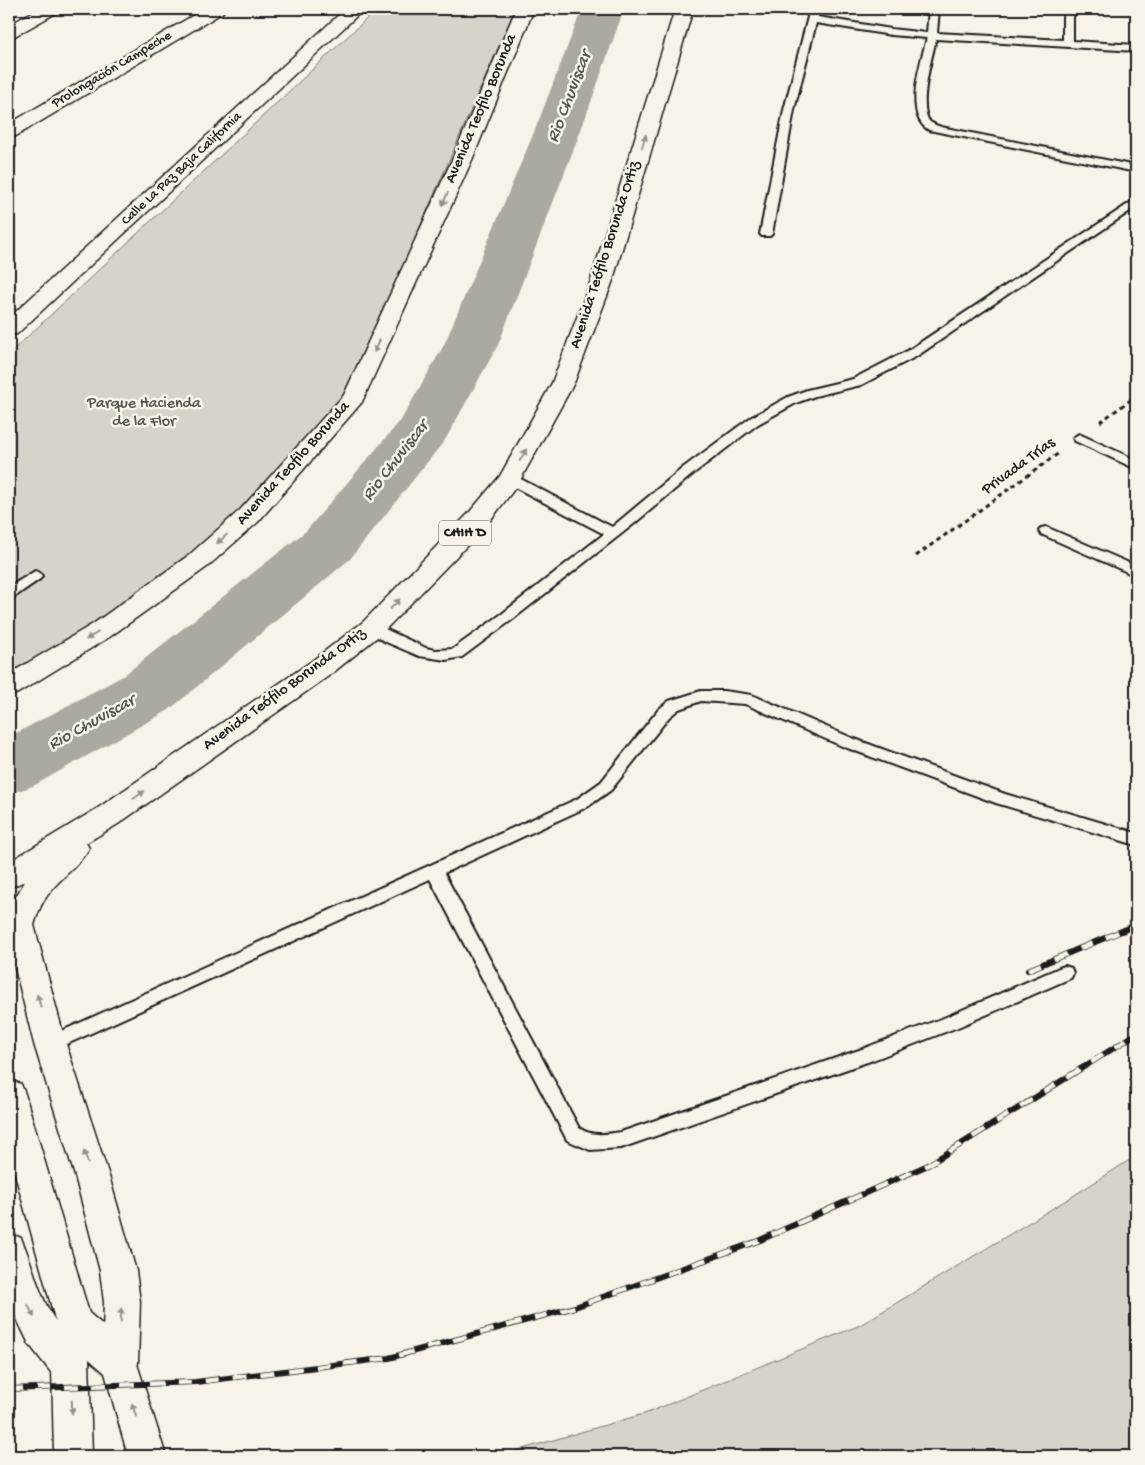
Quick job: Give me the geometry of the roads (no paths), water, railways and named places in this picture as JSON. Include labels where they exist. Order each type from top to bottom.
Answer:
[{"type":"main road","points":[[9,32],[50,9]]},
{"type":"main road","name":"Prolongación Campeche","points":[[9,132],[216,9]]},
{"type":"main road","name":"Calle La Paz Baja California","points":[[9,329],[355,9]]},
{"type":"main road","name":"Avenida Teofilo Borunda","points":[[9,686],[102,630],[198,560],[249,516],[354,397],[462,160],[525,9]]},
{"type":"main road","name":"Avenida Teófilo Borunda Ortiz","points":[[9,876],[108,816],[321,668],[372,628],[477,520],[510,479],[562,383],[601,283],[684,9]]},
{"type":"main road","points":[[108,816],[39,884],[25,905],[19,926],[50,1044],[92,1176],[118,1271],[122,1302],[120,1363],[147,1456]]},
{"type":"main road","points":[[9,1094],[71,1313],[70,1367],[73,1456]]},
{"type":"main road","points":[[9,1249],[28,1305],[42,1332],[70,1367]]},
{"type":"main road","points":[[71,1313],[120,1363]]},
{"type":"lane","points":[[934,9],[932,36],[921,94],[921,110],[924,120],[929,126],[954,133],[1136,169]]},
{"type":"lane","points":[[1068,43],[1070,9]]},
{"type":"lane","points":[[766,234],[789,110],[814,14],[891,32],[1136,48]]},
{"type":"lane","points":[[372,628],[420,651],[439,656],[449,656],[456,653],[508,616],[689,470],[754,421],[792,400],[810,393],[851,384],[913,353],[1136,202]]},
{"type":"lane","points":[[1079,438],[1136,465]]},
{"type":"lane","points":[[510,479],[613,533]]},
{"type":"lane","points":[[1046,530],[1136,571]]},
{"type":"lane","points":[[9,594],[35,576]]},
{"type":"lane","points":[[50,1044],[582,803],[596,795],[620,770],[664,713],[674,705],[701,696],[747,699],[847,742],[1001,799],[1136,839]]},
{"type":"lane","points":[[434,870],[573,1134],[580,1140],[590,1142],[600,1143],[621,1140],[867,1055],[952,1022],[1065,973]]},
{"type":"waterway","name":"Rio Chuviscar","points":[[9,768],[146,693],[328,545],[425,428],[471,345],[558,130],[603,9]]},
{"type":"railway","points":[[1028,970],[1136,925]]},
{"type":"railway","points":[[9,1389],[196,1382],[389,1358],[575,1307],[758,1241],[928,1165],[1136,1034]]},
{"type":"park label","name":"Parque Hacienda de la Flor","points":[[144,413]]}]
